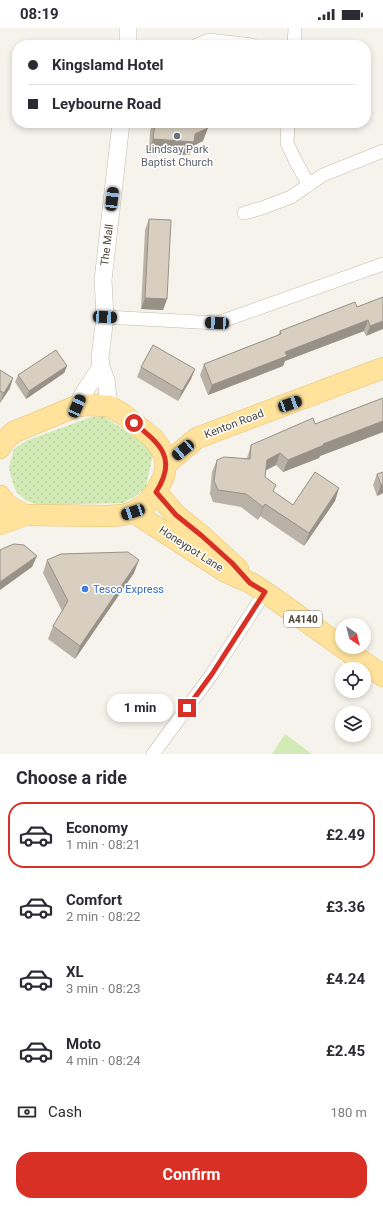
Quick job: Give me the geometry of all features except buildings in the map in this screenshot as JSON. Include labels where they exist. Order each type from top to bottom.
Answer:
[{"type":"main road","name":"Kenton Road","points":[[166,464],[197,438],[383,368]]},
{"type":"main road","points":[[0,524],[25,515],[108,516],[123,515],[133,512],[146,504],[156,492],[164,476],[166,464],[164,455],[153,438],[124,415],[109,406],[77,406],[4,436]]},
{"type":"main road","name":"Kenton Road","points":[[153,438],[197,438]]},
{"type":"main road","name":"Honeypot Lane","points":[[156,492],[176,515],[202,536],[258,587],[381,672]]},
{"type":"main road","points":[[0,496],[7,505],[25,515]]},
{"type":"main road","name":"Honeypot Lane","points":[[133,512],[226,572],[258,587]]},
{"type":"street","points":[[128,28],[128,40]]},
{"type":"street","points":[[294,40],[295,28]]},
{"type":"street","name":"The Mall","points":[[109,406],[106,380],[101,367],[100,357],[105,317],[102,280],[120,128]]},
{"type":"street","points":[[288,128],[287,143],[309,185]]},
{"type":"street","points":[[244,213],[291,197],[323,175],[383,151]]},
{"type":"street","points":[[105,317],[217,323],[383,264]]},
{"type":"street","points":[[77,406],[101,367]]},
{"type":"street","points":[[153,754],[212,674],[258,587]]},
{"type":"green space","points":[[103,416],[147,445],[153,454],[146,487],[136,496],[123,503],[39,505],[27,501],[16,492],[9,467],[14,449],[26,441],[91,417]]},
{"type":"green space","points":[[285,734],[312,754],[272,754]]},
{"type":"place","name":"Lindsay Park Baptist Church","points":[[177,136]]},
{"type":"place","name":"Tesco Express","points":[[85,589]]},
{"type":"route","points":[[134,423],[153,438],[164,455],[166,464],[164,476],[156,492],[164,503],[232,563],[250,583],[265,592],[212,674],[187,708]]}]
